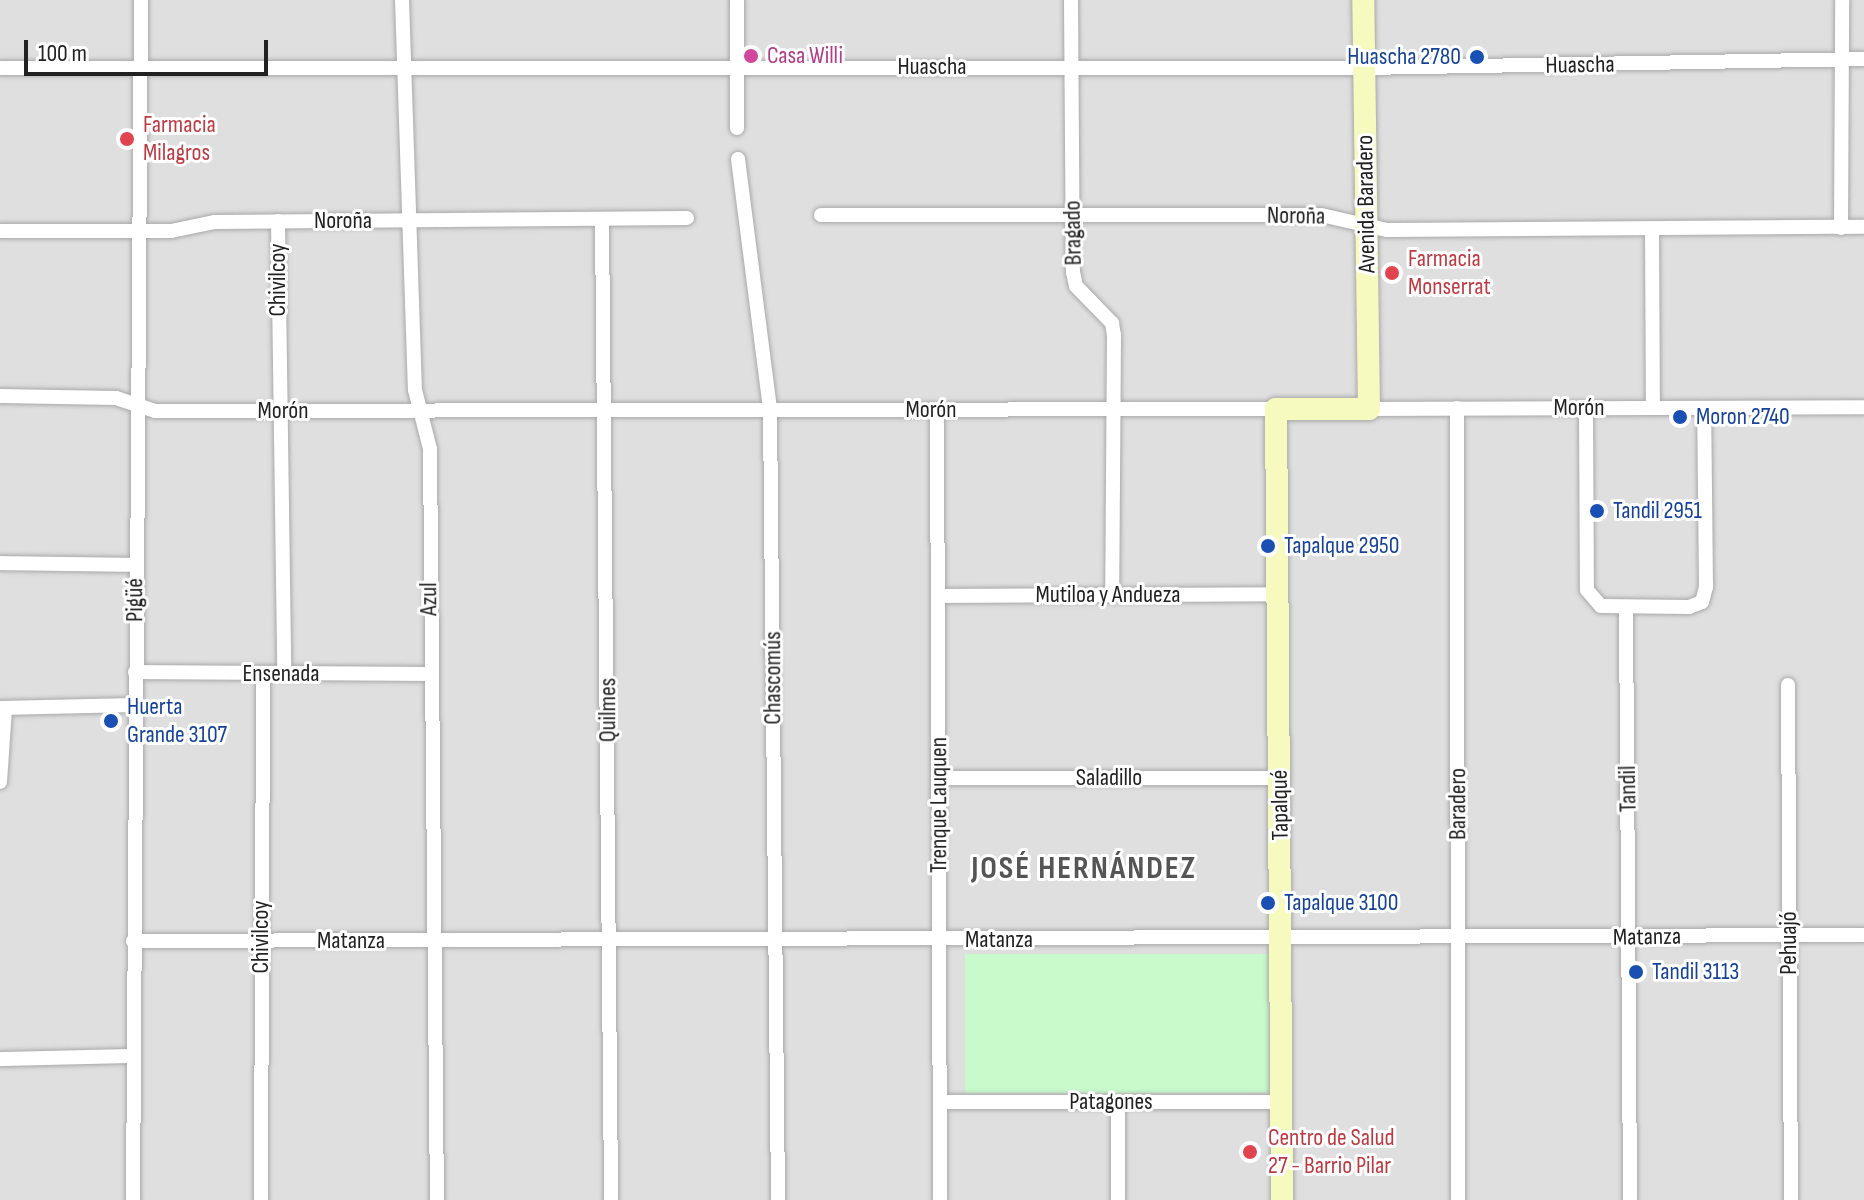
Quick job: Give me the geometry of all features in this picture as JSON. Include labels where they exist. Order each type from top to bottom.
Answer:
[{"type":"main road","name":"Avenida Baradero","points":[[1363,0],[1369,409]]},
{"type":"main road","name":"Morón","points":[[1276,409],[1369,409]]},
{"type":"main road","name":"Tapalqué","points":[[1276,409],[1282,1200]]},
{"type":"street","name":"Pigüé","points":[[133,1200],[141,0]]},
{"type":"street","name":"Azul","points":[[402,0],[408,221],[419,411],[430,449],[428,674],[435,941],[437,1200]]},
{"type":"street","points":[[737,0],[737,128]]},
{"type":"street","name":"Bragado","points":[[1071,0],[1072,215],[1076,286],[1112,323],[1115,409],[1112,594]]},
{"type":"street","points":[[1841,228],[1842,0]]},
{"type":"street","name":"Huascha","points":[[0,68],[1364,68],[1864,59]]},
{"type":"street","name":"Chascomús","points":[[738,159],[770,410],[778,1200]]},
{"type":"street","name":"Noroña","points":[[821,215],[1321,215],[1366,228],[1864,227]]},
{"type":"street","name":"Noroña","points":[[0,231],[138,232],[215,222],[687,218]]},
{"type":"street","name":"Quilmes","points":[[602,219],[611,1200]]},
{"type":"street","name":"Chivilcoy","points":[[278,221],[277,412],[284,674]]},
{"type":"street","points":[[1652,229],[1653,408]]},
{"type":"street","name":"Morón","points":[[0,396],[116,398],[137,406],[277,412],[1276,409]]},
{"type":"street","name":"Morón","points":[[1369,409],[1864,407]]},
{"type":"street","name":"Baradero","points":[[1457,408],[1458,1200]]},
{"type":"street","points":[[1586,409],[1587,590],[1601,606],[1689,607],[1702,602],[1706,587],[1704,408]]},
{"type":"street","name":"Trenque Lauquen","points":[[937,410],[940,1200]]},
{"type":"street","points":[[0,563],[135,565]]},
{"type":"street","name":"Mutiloa y Andueza","points":[[938,596],[1277,594]]},
{"type":"street","name":"Tandil","points":[[1626,607],[1630,1200]]},
{"type":"street","name":"Ensenada","points":[[135,672],[428,674]]},
{"type":"street","name":"Chivilcoy","points":[[261,1200],[263,674]]},
{"type":"street","name":"Pehuajó","points":[[1788,685],[1791,1200]]},
{"type":"street","points":[[0,782],[2,708],[134,705]]},
{"type":"street","name":"Saladillo","points":[[938,778],[1279,778]]},
{"type":"street","name":"Matanza","points":[[133,941],[1864,935]]},
{"type":"street","points":[[0,1059],[133,1056]]},
{"type":"street","name":"Patagones","points":[[940,1102],[1282,1102]]},
{"type":"street","points":[[1118,1102],[1118,1200]]},
{"type":"shaded area","points":[[0,0],[1864,0],[1864,1200],[0,1200]]},
{"type":"green space","points":[[965,954],[1282,954],[1282,1093],[965,1093]]},
{"type":"place","name":"Casa Willi","points":[[751,56]]},
{"type":"place","name":"Huascha 2780","points":[[1477,57]]},
{"type":"place","name":"Farmacia Milagros","points":[[127,139]]},
{"type":"place","name":"Farmacia Monserrat","points":[[1392,273]]},
{"type":"place","name":"Moron 2740","points":[[1680,417]]},
{"type":"place","name":"Tandil 2951","points":[[1597,511]]},
{"type":"place","name":"Tapalque 2950","points":[[1268,546]]},
{"type":"place","name":"Huerta Grande 3107","points":[[111,721]]},
{"type":"place","name":"Tapalque 3100","points":[[1268,903]]},
{"type":"place","name":"Tandil 3113","points":[[1636,972]]},
{"type":"place","name":"Centro de Salud 27 - Barrio Pilar","points":[[1250,1152]]},
{"type":"district","name":"JOSÉ HERNÁNDEZ","points":[[1084,869]]}]
